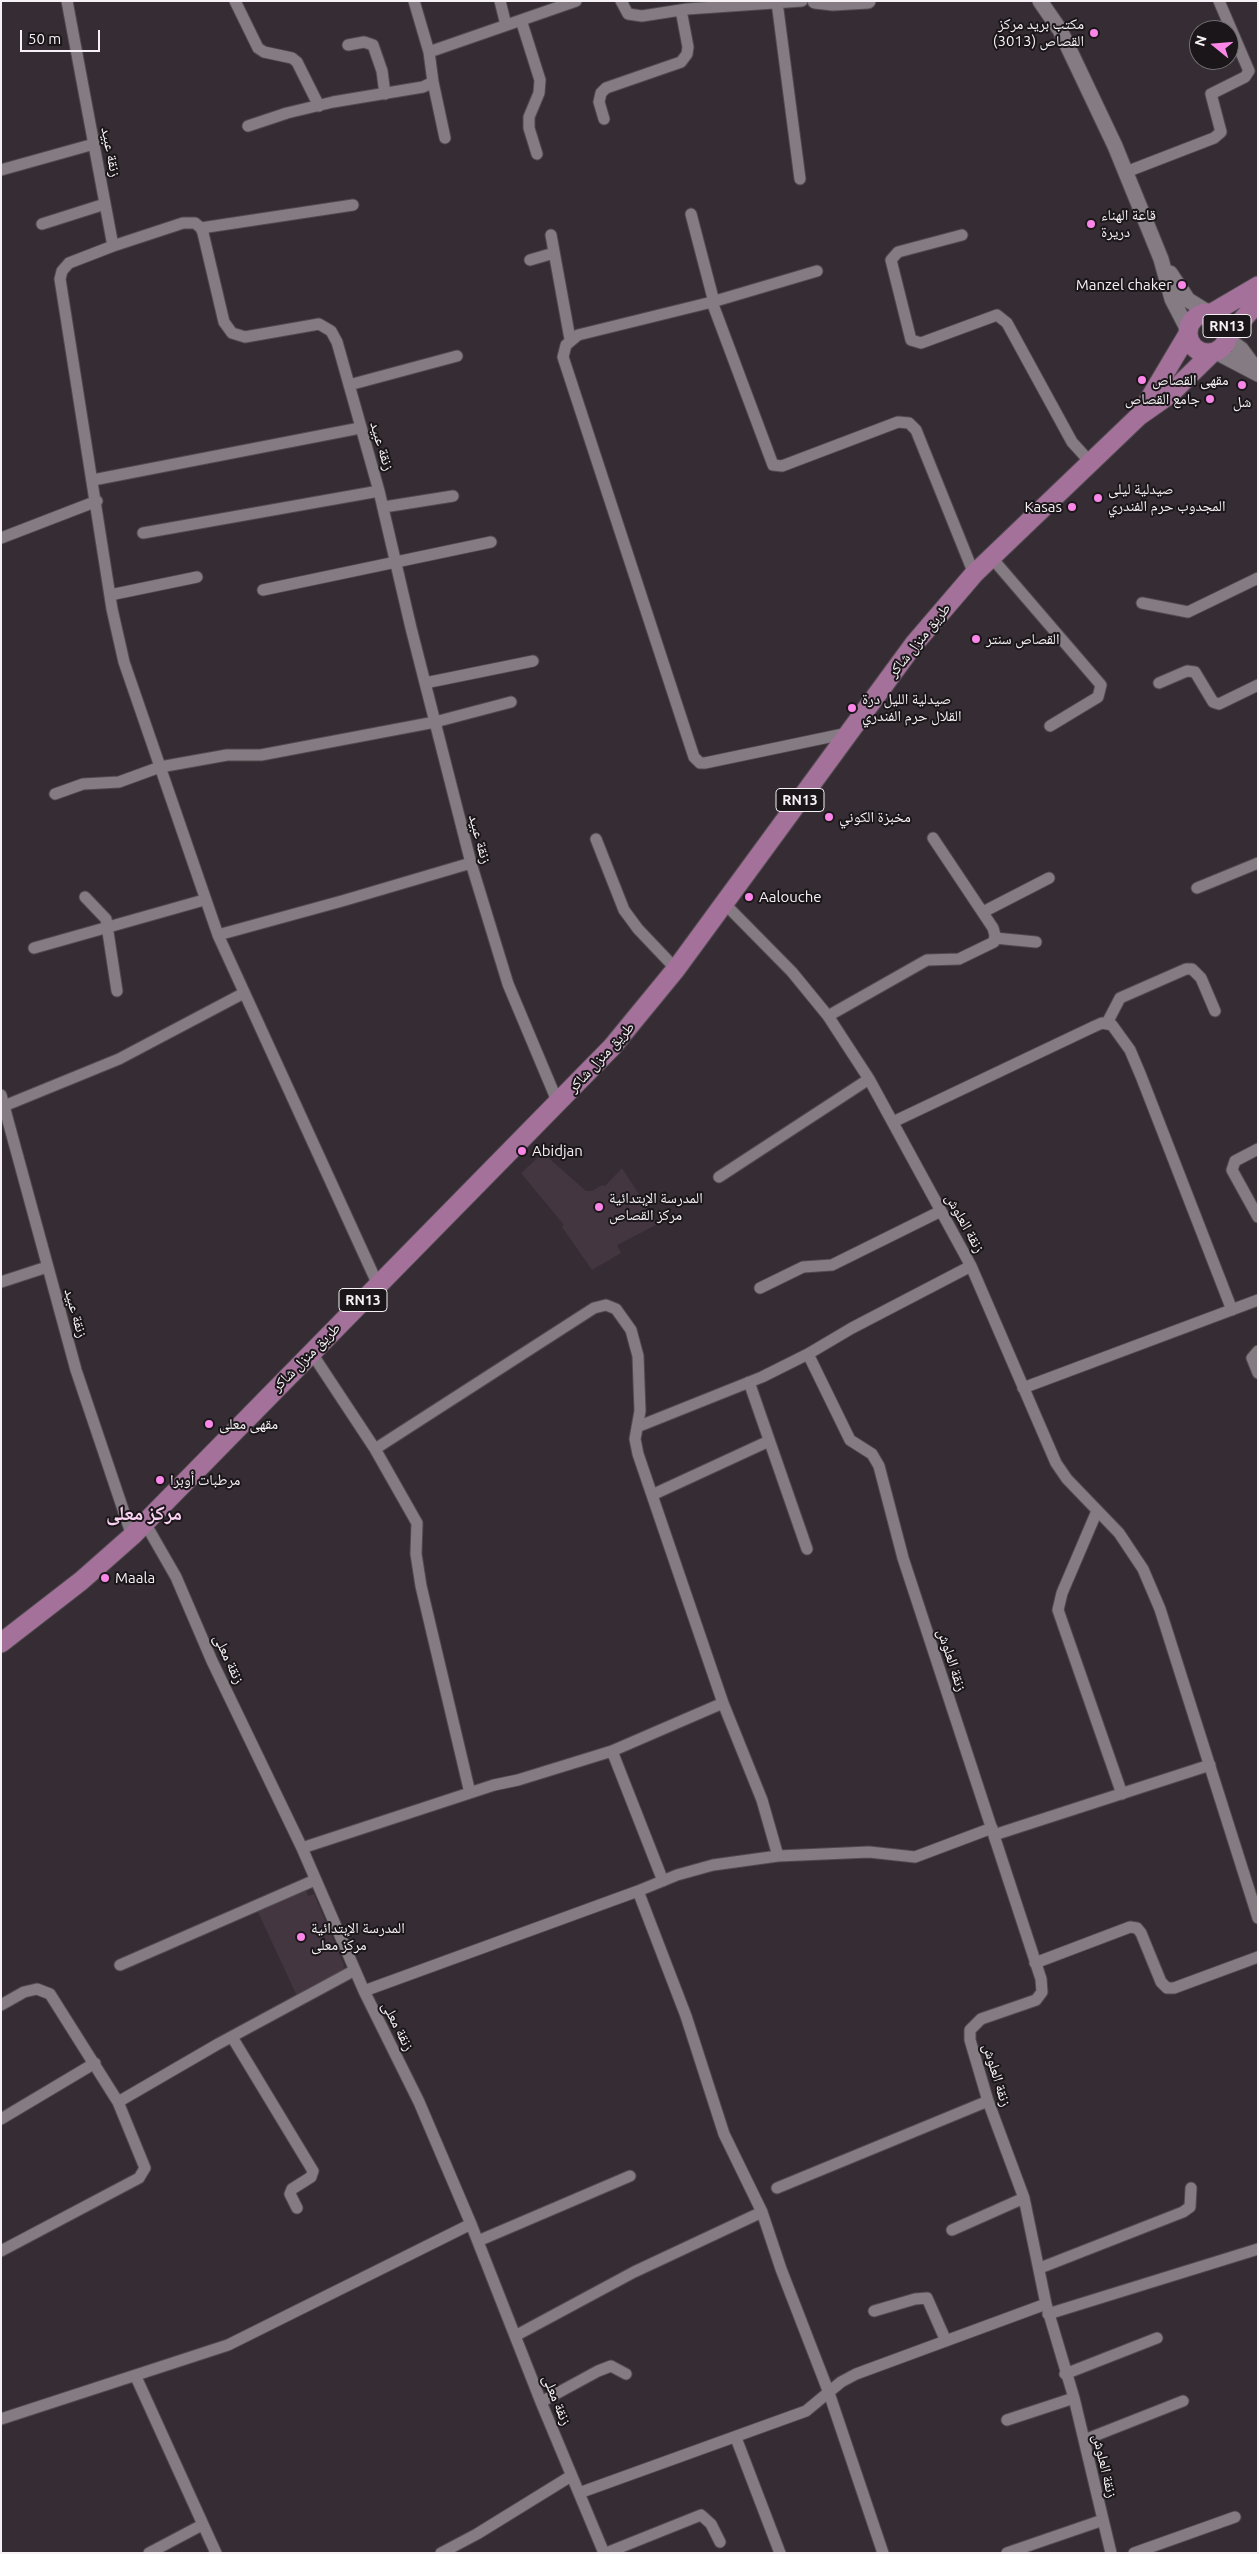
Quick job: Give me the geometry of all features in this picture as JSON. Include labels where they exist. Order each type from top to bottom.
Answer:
[{"type":"main road","name":"RN13","points":[[1210,313],[1218,315],[1226,324],[1221,345],[1196,350],[1189,340],[1188,332],[1197,316],[1210,313],[1258,286]]},
{"type":"main road","name":"طريق منزل شاكر","points":[[1,1643],[81,1581],[138,1529],[612,1047],[676,969],[914,644],[974,574],[1139,416],[1170,395],[1221,345],[1258,302]]},
{"type":"main road","name":"طريق منزل شاكر","points":[[1139,416],[1188,332]]},
{"type":"street","name":"زنقة عبيد","points":[[67,1],[113,246]]},
{"type":"street","points":[[235,1],[258,48],[264,52],[292,58],[297,62],[319,106]]},
{"type":"street","points":[[414,1],[429,52],[445,138]]},
{"type":"street","points":[[500,1],[506,25]]},
{"type":"street","points":[[429,52],[576,1]]},
{"type":"street","points":[[620,1],[625,11],[632,15],[642,16],[682,10],[802,1]]},
{"type":"street","points":[[815,1],[833,4],[868,1]]},
{"type":"street","points":[[1040,1],[1050,8],[1126,172],[1161,259],[1172,299],[1188,332]]},
{"type":"street","points":[[1126,172],[1214,138],[1221,132],[1211,94],[1245,77],[1249,71],[1219,1]]},
{"type":"street","points":[[777,2],[800,179]]},
{"type":"street","points":[[604,119],[599,102],[601,93],[606,88],[681,62],[687,54],[688,47],[682,10]]},
{"type":"street","points":[[521,20],[540,80],[538,93],[529,117],[529,128],[537,154]]},
{"type":"street","points":[[348,45],[364,42],[373,45],[382,71],[385,94]]},
{"type":"street","points":[[248,126],[287,113],[422,88],[434,82]]},
{"type":"street","points":[[1,170],[94,144]]},
{"type":"street","points":[[42,224],[105,204]]},
{"type":"street","points":[[353,205],[202,228],[195,223],[184,223],[113,246],[69,263],[62,271],[60,279],[97,501],[110,595],[124,662],[204,900],[218,935],[378,1285]]},
{"type":"street","points":[[691,214],[713,302],[774,465],[782,466],[898,422],[909,423],[916,430],[974,574]]},
{"type":"street","name":"زنقة عبيد","points":[[202,228],[228,330],[237,336],[245,336],[312,325],[326,326],[337,342],[384,508],[470,863],[508,984],[558,1103]]},
{"type":"street","points":[[550,234],[570,339]]},
{"type":"street","points":[[962,235],[898,252],[891,260],[911,340],[921,343],[997,315],[1007,323],[1072,442],[1091,463]]},
{"type":"street","points":[[530,260],[554,253]]},
{"type":"street","points":[[1161,259],[1188,300],[1210,313]]},
{"type":"street","points":[[817,271],[713,302],[587,332],[570,339],[564,349],[564,362],[694,757],[700,762],[705,763],[848,733]]},
{"type":"street","points":[[1221,345],[1258,373]]},
{"type":"street","points":[[348,385],[457,356]]},
{"type":"street","points":[[93,480],[360,428]]},
{"type":"street","points":[[143,533],[379,491]]},
{"type":"street","points":[[384,508],[453,496]]},
{"type":"street","points":[[1,538],[97,501]]},
{"type":"street","points":[[263,590],[491,542]]},
{"type":"street","points":[[991,557],[1100,685],[1098,697],[1050,726]]},
{"type":"street","points":[[110,595],[197,577]]},
{"type":"street","points":[[1142,603],[1188,612],[1258,578]]},
{"type":"street","points":[[425,683],[532,661]]},
{"type":"street","points":[[1159,684],[1192,670],[1198,675],[1213,702],[1219,704],[1258,685]]},
{"type":"street","points":[[55,794],[83,784],[119,782],[160,766],[226,755],[261,755],[435,722],[511,702]]},
{"type":"street","points":[[828,1016],[927,960],[959,959],[992,944],[995,938],[993,928],[933,838]]},
{"type":"street","points":[[596,839],[624,910],[638,929],[676,969]]},
{"type":"street","points":[[218,935],[470,863]]},
{"type":"street","points":[[1197,888],[1258,863]]},
{"type":"street","points":[[983,912],[1048,878]]},
{"type":"street","points":[[85,897],[105,917],[109,927],[117,991]]},
{"type":"street","points":[[34,948],[204,900]]},
{"type":"street","name":"زنقة العلوش","points":[[724,903],[792,972],[828,1016],[869,1079],[971,1266],[852,1328],[808,1354],[850,1440],[872,1454],[879,1466],[903,1558],[1042,1988],[1036,2000],[980,2019],[970,2030],[970,2040],[988,2101],[1024,2198],[1047,2309],[1065,2374],[1074,2398],[1102,2520],[1112,2553]]},
{"type":"street","points":[[995,938],[1036,942]]},
{"type":"street","points":[[1107,1023],[1116,1003],[1124,996],[1186,969],[1197,972],[1215,1011]]},
{"type":"street","points":[[3,1101],[119,1059],[244,993]]},
{"type":"street","points":[[893,1122],[1093,1027],[1107,1023],[1116,1028],[1130,1050],[1232,1310]]},
{"type":"street","points":[[718,1176],[869,1079]]},
{"type":"street","name":"زنقة عبيد","points":[[3,1101],[79,1379],[138,1529]]},
{"type":"street","points":[[1,1144],[13,1140]]},
{"type":"street","points":[[1258,1149],[1235,1161],[1232,1170],[1258,1217]]},
{"type":"street","points":[[760,1288],[803,1267],[832,1265],[941,1211]]},
{"type":"street","points":[[971,1266],[1023,1388],[1061,1470],[1119,1533],[1143,1569],[1160,1609],[1258,1918]]},
{"type":"street","points":[[1,1282],[47,1267]]},
{"type":"street","points":[[1023,1388],[1258,1300]]},
{"type":"street","points":[[375,1449],[594,1308],[606,1305],[616,1309],[625,1320],[635,1342],[638,1356],[640,1388],[635,1440],[638,1454],[723,1703],[762,1800],[778,1856]]},
{"type":"street","points":[[1258,1351],[1252,1358],[1258,1373]]},
{"type":"street","points":[[311,1352],[375,1449],[417,1522],[416,1554],[420,1586],[470,1793]]},
{"type":"street","points":[[637,1427],[749,1382],[808,1354]]},
{"type":"street","points":[[749,1382],[807,1549]]},
{"type":"street","points":[[652,1494],[769,1440]]},
{"type":"street","points":[[1097,1511],[1062,1593],[1058,1610],[1122,1794]]},
{"type":"street","name":"زنقة معلى","points":[[138,1529],[176,1576],[212,1661],[302,1848],[364,1991],[419,2102],[472,2224],[540,2402],[605,2553]]},
{"type":"street","points":[[302,1848],[470,1793],[612,1751],[723,1703]]},
{"type":"street","points":[[612,1751],[663,1881]]},
{"type":"street","points":[[364,1991],[713,1864],[778,1856],[869,1852],[915,1857],[1210,1765]]},
{"type":"street","points":[[120,1964],[315,1880]]},
{"type":"street","points":[[638,1891],[686,2016],[724,2134],[762,2212],[781,2269],[829,2393],[883,2553]]},
{"type":"street","points":[[1035,1963],[1130,1927],[1136,1928],[1140,1932],[1161,1982],[1167,1988],[1174,1988],[1258,1956]]},
{"type":"street","points":[[118,2102],[355,1970]]},
{"type":"street","points":[[1,2005],[24,1992],[37,1989],[45,1990],[50,1994],[118,2102],[144,2164],[144,2173],[139,2178],[1,2251]]},
{"type":"street","points":[[232,2037],[313,2171],[311,2177],[292,2189],[290,2194],[297,2208]]},
{"type":"street","points":[[1,2119],[95,2063]]},
{"type":"street","points":[[777,2188],[988,2101]]},
{"type":"street","points":[[478,2241],[630,2176]]},
{"type":"street","points":[[1040,2268],[1183,2212],[1190,2207],[1191,2188]]},
{"type":"street","points":[[952,2230],[1024,2198]]},
{"type":"street","points":[[515,2336],[634,2272],[762,2212]]},
{"type":"street","points":[[1,2418],[228,2345],[472,2224]]},
{"type":"street","points":[[578,2494],[736,2438],[806,2410],[841,2382],[856,2374],[946,2341],[1047,2309],[1258,2248]]},
{"type":"street","points":[[874,2311],[915,2299],[927,2298],[946,2341]]},
{"type":"street","points":[[1065,2374],[1158,2338]]},
{"type":"street","points":[[540,2402],[598,2370],[611,2366],[626,2374]]},
{"type":"street","points":[[136,2376],[216,2553]]},
{"type":"street","points":[[1007,2420],[1074,2398]]},
{"type":"street","points":[[1084,2440],[1183,2401]]},
{"type":"street","points":[[736,2438],[780,2553]]},
{"type":"street","points":[[441,2553],[477,2534],[571,2476]]},
{"type":"street","points":[[605,2553],[701,2515],[711,2524],[720,2542]]},
{"type":"street","points":[[1134,2553],[1235,2517]]},
{"type":"street","points":[[1007,2553],[1102,2520]]},
{"type":"street","points":[[149,2553],[202,2525]]},
{"type":"shaded area","name":"المدرسة الإبتدائية مركز القصاص","points":[[543,1153],[586,1191],[592,1191],[602,1185],[605,1186],[622,1168],[658,1224],[617,1245],[621,1253],[592,1270],[562,1227],[564,1225],[521,1173]]},
{"type":"shaded area","name":"المدرسة الإبتدائية مركز معلى","points":[[305,1888],[308,1896],[314,1894],[344,1965],[343,1971],[297,1996],[257,1910]]},
{"type":"place","name":"مكتب بريد مركز القصاص (3013)","points":[[1094,33]]},
{"type":"place","name":"قاعة الهناء دريرة","points":[[1091,224]]},
{"type":"place","name":"Manzel chaker","points":[[1182,285]]},
{"type":"place","name":"مقهى القصاص","points":[[1142,380]]},
{"type":"place","name":"شل","points":[[1242,385]]},
{"type":"place","name":"جامع القصاص","points":[[1210,399]]},
{"type":"place","name":"صيدلية ليلى المجدوب حرم الفندري","points":[[1098,498]]},
{"type":"place","name":"Kasas","points":[[1072,507]]},
{"type":"place","name":"القصاص سنتر","points":[[976,639]]},
{"type":"place","name":"صيدلية الليل درة القلال حرم الفندري","points":[[852,708]]},
{"type":"place","name":"مخبزة الكوني","points":[[829,817]]},
{"type":"place","name":"Aalouche","points":[[749,897]]},
{"type":"place","name":"Abidjan","points":[[522,1151]]},
{"type":"place","name":"المدرسة الإبتدائية مركز القصاص","points":[[599,1207]]},
{"type":"place","name":"مقهى معلى","points":[[209,1424]]},
{"type":"place","name":"مرطبات أوبرا","points":[[160,1480]]},
{"type":"place","name":"Maala","points":[[105,1578]]},
{"type":"place","name":"المدرسة الإبتدائية مركز معلى","points":[[301,1937]]},
{"type":"district","name":"مركز معلى","points":[[144,1513]]}]
